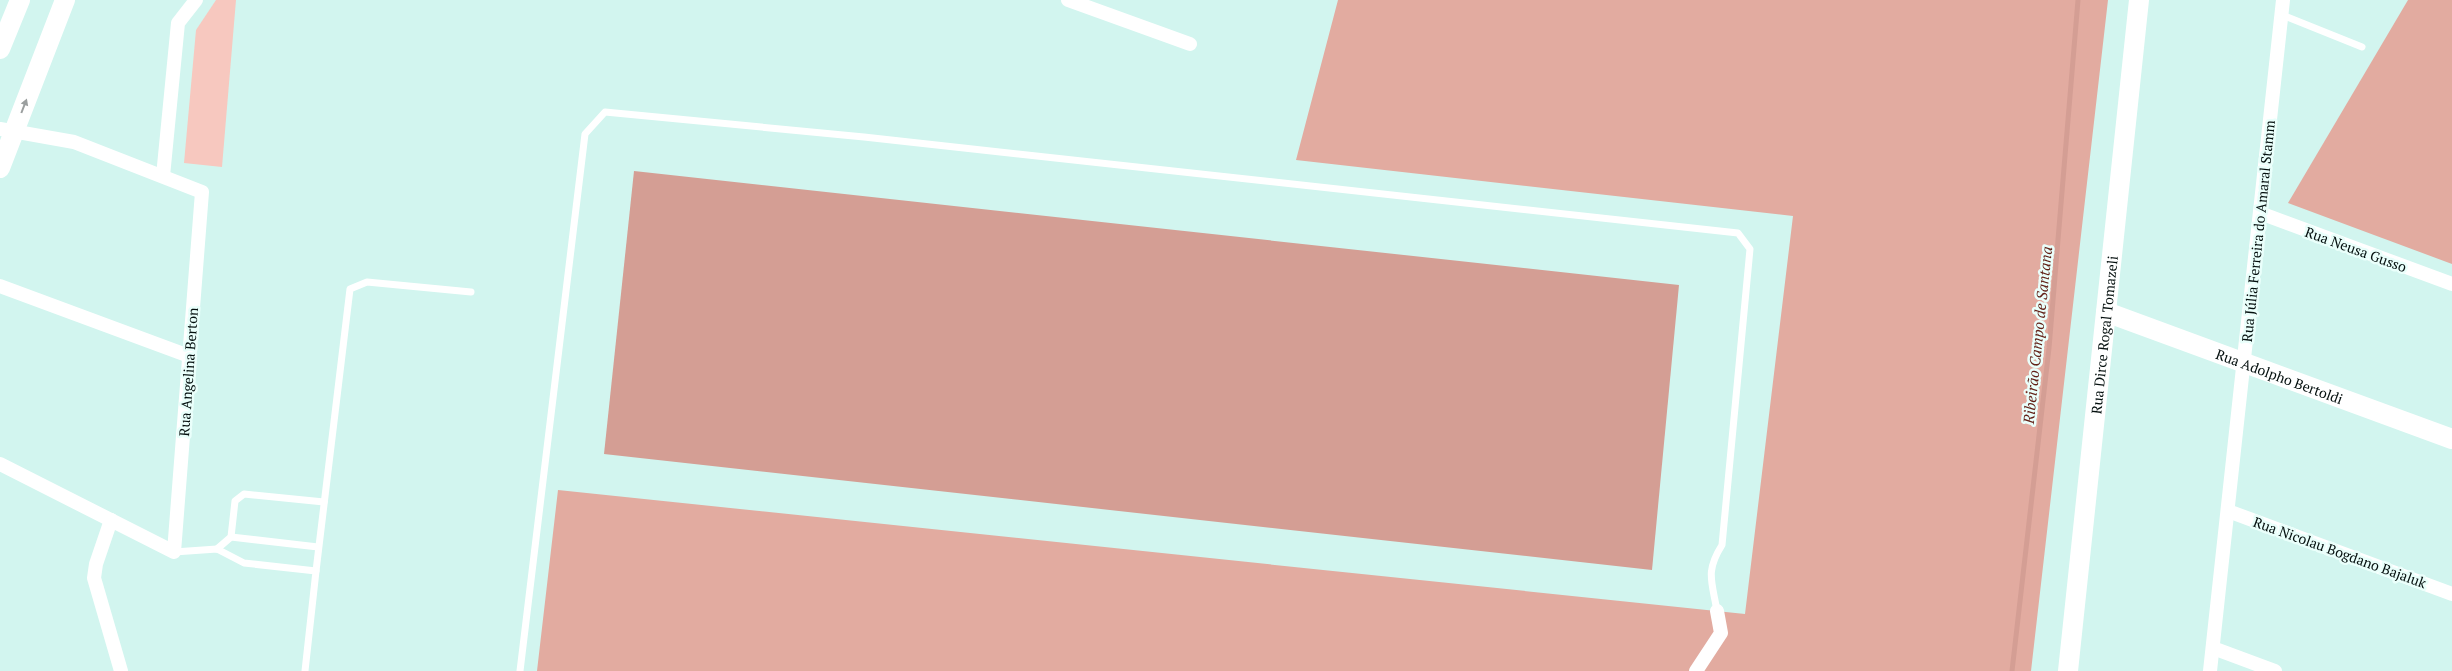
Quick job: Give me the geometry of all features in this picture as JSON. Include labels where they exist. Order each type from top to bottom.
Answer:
[{"type":"street","points":[[0,49],[18,0]]},
{"type":"street","points":[[0,168],[7,130],[65,0]]},
{"type":"street","points":[[7,130],[74,142],[163,176],[178,23],[196,0]]},
{"type":"street","points":[[1068,0],[1190,44]]},
{"type":"street","name":"Rua Dirce Rogal Tomazeli","points":[[2068,671],[2139,0]]},
{"type":"street","name":"Rua Júlia Ferreira do Amaral Stamm","points":[[2210,671],[2283,0]]},
{"type":"street","name":"Rua Angelina Berton","points":[[163,176],[202,192],[174,552]]},
{"type":"street","name":"Rua Neusa Gusso","points":[[2260,213],[2452,284]]},
{"type":"street","points":[[0,286],[189,356]]},
{"type":"street","name":"Rua Adolpho Bertoldi","points":[[2106,312],[2452,440]]},
{"type":"street","points":[[0,464],[174,552]]},
{"type":"street","name":"Rua Nicolau Bogdano Bajaluk","points":[[2228,511],[2452,594]]},
{"type":"street","points":[[111,520],[96,564],[94,578],[121,671]]},
{"type":"street","points":[[1696,671],[1721,633],[1717,611]]},
{"type":"street","points":[[2213,648],[2275,671]]},
{"type":"lane","points":[[2282,15],[2362,46]]},
{"type":"lane","points":[[520,671],[585,134],[605,112],[864,137],[1738,233],[1750,249],[1722,545],[1712,561],[1710,572],[1717,611]]},
{"type":"lane","points":[[305,671],[318,547],[350,290],[367,282],[470,292]]},
{"type":"lane","points":[[231,538],[235,501],[238,496],[244,494],[324,502]]},
{"type":"lane","points":[[217,549],[231,538],[318,547]]},
{"type":"lane","points":[[174,552],[217,549],[244,563],[316,571]]},
{"type":"shaded area","points":[[216,0],[236,0],[222,167],[184,163],[196,30]]},
{"type":"shaded area","points":[[1338,0],[2108,0],[2031,671],[537,671],[558,490],[1745,614],[1793,216],[1296,160]]},
{"type":"shaded area","points":[[2408,0],[2452,0],[2452,264],[2288,203]]},
{"type":"shaded area","points":[[634,171],[1679,285],[1652,570],[604,454]]},
{"type":"waterway","name":"Ribeirão Campo de Santana","points":[[2012,671],[2049,348],[2078,0]]}]
